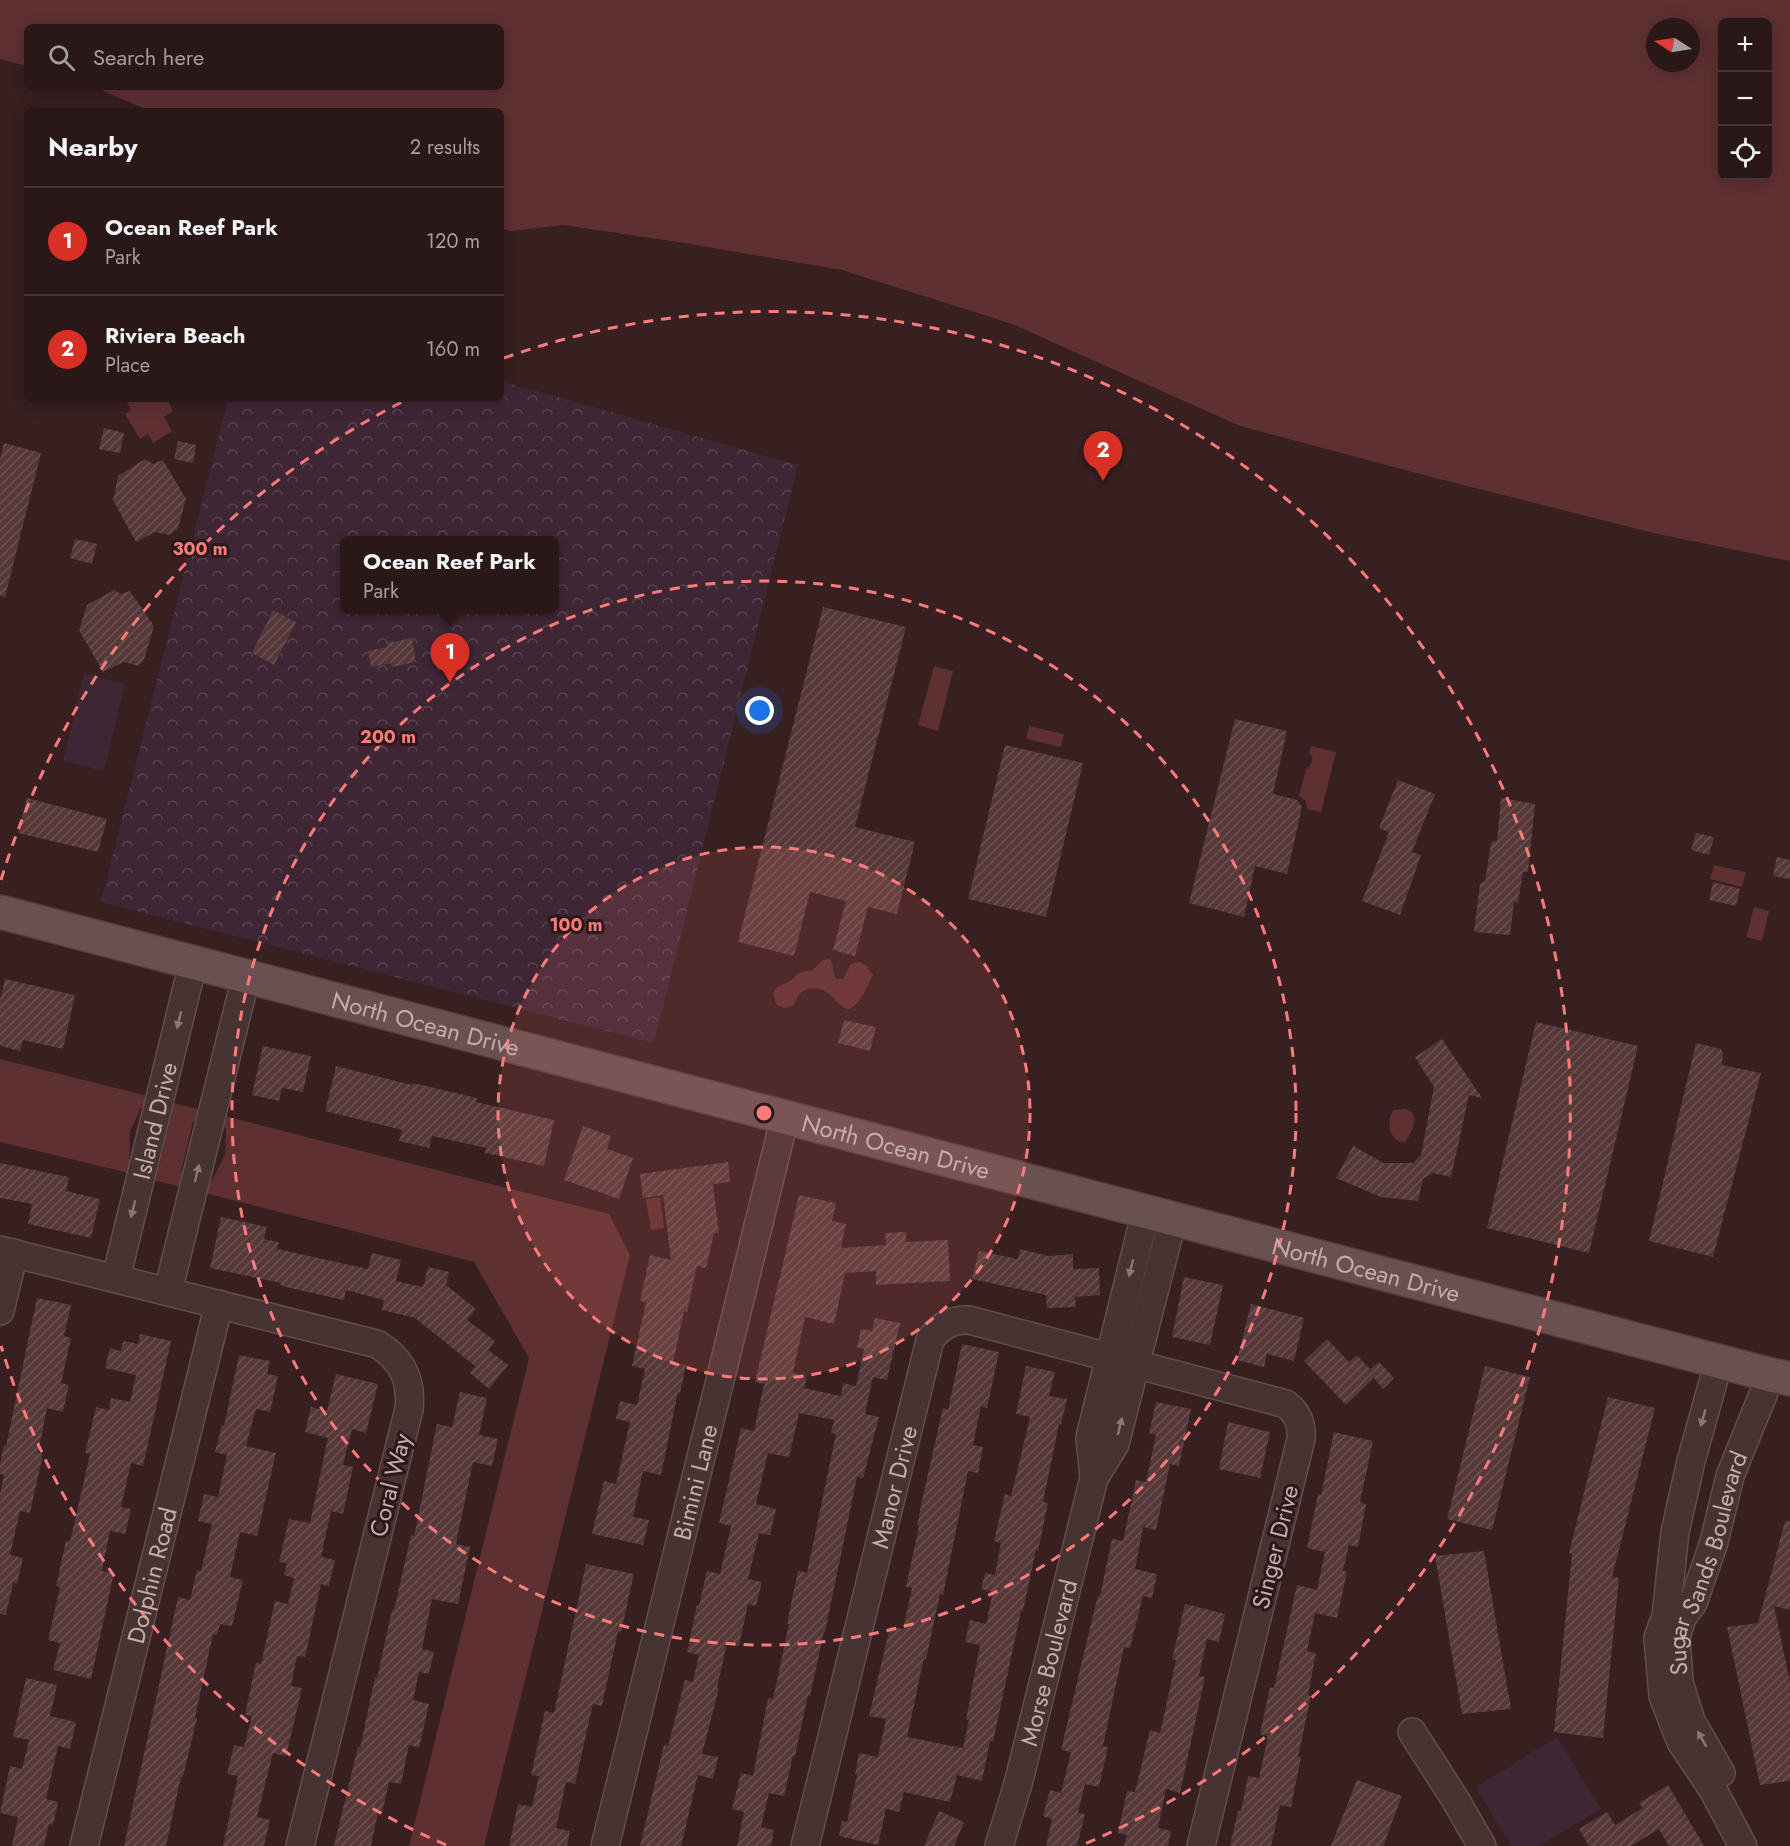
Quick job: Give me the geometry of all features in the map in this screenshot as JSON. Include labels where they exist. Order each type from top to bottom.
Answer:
[{"type":"main road","name":"North Ocean Drive","points":[[0,912],[1780,1377]]},
{"type":"street","name":"Island Drive","points":[[116,1278],[193,963]]},
{"type":"street","points":[[168,1291],[246,977]]},
{"type":"street","name":"Bimini Lane","points":[[604,1846],[785,1117]]},
{"type":"street","name":"Morse Boulevard","points":[[1094,1478],[1090,1437],[1109,1357],[1159,1215]]},
{"type":"street","name":"Morse Boulevard","points":[[999,1846],[1018,1784],[1094,1478],[1115,1444],[1136,1364],[1159,1215]]},
{"type":"street","points":[[0,1311],[7,1251]]},
{"type":"street","name":"Coral Way","points":[[7,1251],[377,1344],[398,1360],[405,1372],[410,1396],[409,1409],[300,1846]]},
{"type":"street","name":"Dolphin Road","points":[[84,1846],[219,1304]]},
{"type":"street","name":"Manor Drive","points":[[805,1846],[930,1341],[937,1329],[956,1319],[969,1320],[1136,1364]]},
{"type":"street","name":"Sugar Sands Boulevard","points":[[1719,1362],[1691,1461],[1675,1532],[1666,1616],[1658,1638],[1663,1696],[1681,1742],[1713,1788],[1743,1846]]},
{"type":"street","name":"Singer Drive","points":[[1136,1364],[1286,1404],[1296,1413],[1302,1426],[1301,1438],[1201,1846]]},
{"type":"street","name":"Sugar Sands Boulevard","points":[[1759,1846],[1750,1824],[1691,1721],[1679,1682],[1676,1637],[1682,1618],[1693,1603],[1714,1542],[1730,1476],[1780,1377]]},
{"type":"street","points":[[1412,1732],[1482,1846]]},
{"type":"street","points":[[1434,1767],[1437,1796],[1462,1846]]},
{"type":"green space","points":[[504,382],[798,465],[654,1043],[101,902],[227,402],[504,402]]},
{"type":"green space","points":[[84,673],[125,684],[104,771],[63,761]]},
{"type":"green space","points":[[1557,1737],[1601,1809],[1539,1846],[1511,1846],[1476,1787]]},
{"type":"shaded area","points":[[0,0],[1790,0],[1790,561],[1653,533],[1240,426],[1012,324],[842,270],[563,225],[511,231],[504,230],[504,108],[143,108],[101,90],[504,90],[504,24],[24,24],[24,65],[0,59]]},
{"type":"shaded area","points":[[170,402],[173,411],[164,417],[172,431],[153,443],[148,434],[140,439],[125,414],[131,410],[127,403]]},
{"type":"shaded area","points":[[934,666],[953,671],[938,731],[918,725]]},
{"type":"shaded area","points":[[1029,726],[1064,734],[1061,747],[1026,739]]},
{"type":"shaded area","points":[[1311,746],[1336,752],[1321,812],[1307,809],[1306,801],[1299,796],[1306,769],[1312,762],[1312,756],[1309,753]]},
{"type":"shaded area","points":[[1714,865],[1746,872],[1742,887],[1710,879]]},
{"type":"shaded area","points":[[1754,907],[1769,911],[1762,941],[1746,937]]},
{"type":"shaded area","points":[[830,959],[836,979],[843,979],[851,964],[859,962],[866,965],[873,975],[854,1006],[847,1009],[841,1006],[820,989],[803,991],[794,1005],[785,1008],[777,1005],[774,996],[776,988],[800,973],[812,971],[823,960]]},
{"type":"shaded area","points":[[0,1059],[152,1097],[149,1109],[141,1107],[130,1132],[129,1161],[136,1163],[133,1174],[0,1142]]},
{"type":"shaded area","points":[[168,1102],[206,1111],[203,1124],[193,1121],[181,1173],[189,1175],[186,1188],[148,1179],[151,1166],[159,1167],[171,1117],[165,1115]]},
{"type":"shaded area","points":[[1406,1109],[1413,1113],[1414,1121],[1405,1142],[1395,1139],[1389,1125],[1394,1110]]},
{"type":"shaded area","points":[[221,1115],[609,1214],[630,1255],[484,1846],[409,1846],[529,1358],[474,1262],[201,1192],[203,1181],[211,1182],[225,1155],[226,1128],[218,1126]]},
{"type":"shaded area","points":[[660,1197],[664,1228],[651,1230],[646,1199]]},
{"type":"building","points":[[104,428],[124,433],[120,453],[99,449]]},
{"type":"building","points":[[178,441],[196,445],[193,463],[174,459]]},
{"type":"building","points":[[4,443],[41,453],[5,597],[0,596],[0,459]]},
{"type":"building","points":[[145,459],[153,464],[163,460],[186,499],[178,528],[170,535],[155,532],[136,542],[113,500],[118,476]]},
{"type":"building","points":[[75,539],[97,544],[92,564],[70,558]]},
{"type":"building","points":[[114,590],[121,594],[130,591],[154,626],[144,660],[138,666],[124,662],[103,672],[79,630],[87,605]]},
{"type":"building","points":[[823,607],[906,627],[855,827],[915,842],[897,914],[868,907],[855,956],[833,950],[846,901],[810,892],[794,956],[738,942]]},
{"type":"building","points":[[273,610],[296,622],[274,665],[252,653]]},
{"type":"building","points":[[412,638],[416,662],[392,667],[391,663],[371,667],[368,651],[388,647],[387,643]]},
{"type":"building","points":[[1235,719],[1287,731],[1273,794],[1297,800],[1302,807],[1287,874],[1255,866],[1244,917],[1189,903]]},
{"type":"building","points":[[1005,745],[1083,763],[1046,917],[968,899]]},
{"type":"building","points":[[1398,780],[1435,794],[1412,852],[1421,855],[1400,915],[1362,901],[1389,832],[1379,828]]},
{"type":"building","points":[[27,798],[107,819],[98,852],[18,833]]},
{"type":"building","points":[[1501,798],[1535,804],[1528,872],[1523,872],[1518,903],[1514,902],[1510,935],[1474,932],[1480,884],[1485,881],[1491,843],[1497,840]]},
{"type":"building","points":[[1696,833],[1714,837],[1709,855],[1691,850]]},
{"type":"building","points":[[1777,857],[1790,860],[1790,879],[1773,876]]},
{"type":"building","points":[[1713,882],[1740,889],[1736,906],[1709,900]]},
{"type":"building","points":[[5,979],[75,995],[63,1049],[23,1040],[20,1051],[0,1046],[0,1000]]},
{"type":"building","points":[[844,1020],[876,1027],[870,1051],[838,1043]]},
{"type":"building","points":[[1536,1022],[1638,1046],[1589,1253],[1487,1228]]},
{"type":"building","points":[[1442,1039],[1482,1098],[1469,1095],[1451,1177],[1433,1173],[1423,1179],[1418,1201],[1381,1197],[1336,1178],[1353,1146],[1384,1163],[1413,1163],[1421,1155],[1434,1087],[1415,1057]]},
{"type":"building","points":[[1696,1043],[1721,1049],[1722,1065],[1761,1073],[1713,1257],[1649,1241]]},
{"type":"building","points":[[263,1046],[311,1056],[303,1092],[282,1088],[279,1101],[252,1095]]},
{"type":"building","points":[[336,1066],[477,1098],[476,1102],[554,1120],[544,1166],[485,1153],[486,1148],[432,1136],[429,1148],[399,1141],[402,1130],[325,1111]]},
{"type":"building","points":[[583,1126],[611,1136],[607,1149],[633,1158],[619,1199],[564,1180]]},
{"type":"building","points":[[728,1162],[730,1182],[713,1184],[719,1233],[714,1233],[706,1268],[697,1266],[687,1312],[684,1311],[673,1363],[686,1365],[680,1393],[678,1392],[661,1475],[643,1471],[633,1517],[649,1520],[643,1545],[592,1534],[604,1481],[616,1484],[630,1422],[616,1419],[620,1401],[637,1405],[645,1369],[632,1366],[646,1302],[640,1301],[650,1255],[671,1260],[663,1195],[643,1198],[640,1174]]},
{"type":"building","points":[[0,1163],[69,1177],[66,1191],[100,1199],[91,1238],[28,1224],[32,1204],[0,1198]]},
{"type":"building","points":[[799,1195],[836,1203],[832,1221],[846,1224],[841,1248],[886,1245],[885,1233],[906,1232],[906,1242],[948,1240],[950,1281],[876,1285],[876,1271],[845,1273],[834,1324],[805,1317],[793,1373],[807,1376],[804,1388],[841,1396],[843,1383],[856,1386],[864,1349],[857,1347],[861,1329],[872,1331],[875,1318],[900,1323],[887,1380],[873,1377],[865,1414],[879,1417],[863,1478],[857,1477],[825,1632],[784,1796],[769,1793],[761,1827],[774,1830],[771,1846],[737,1846],[744,1812],[732,1809],[741,1773],[753,1776],[768,1698],[773,1699],[798,1571],[807,1573],[836,1434],[831,1433],[834,1420],[799,1413],[789,1457],[768,1453],[756,1504],[776,1509],[770,1535],[759,1533],[748,1579],[762,1582],[756,1606],[748,1604],[739,1646],[727,1643],[717,1688],[719,1688],[702,1754],[718,1757],[713,1779],[698,1775],[681,1846],[640,1846],[664,1745],[668,1746],[685,1680],[693,1682],[699,1655],[687,1652],[707,1571],[720,1574],[731,1526],[719,1523],[741,1428],[754,1431],[764,1384],[755,1382]]},
{"type":"building","points":[[221,1217],[267,1227],[264,1239],[279,1242],[277,1249],[368,1269],[372,1253],[401,1260],[396,1281],[423,1287],[428,1267],[449,1272],[446,1285],[476,1309],[467,1320],[495,1341],[488,1350],[508,1365],[489,1389],[470,1373],[475,1366],[415,1318],[382,1310],[384,1300],[346,1290],[344,1300],[281,1286],[281,1283],[210,1268]]},
{"type":"building","points":[[1020,1249],[1048,1256],[1073,1254],[1073,1269],[1099,1268],[1100,1295],[1075,1297],[1076,1307],[1047,1308],[1046,1295],[972,1279],[979,1251],[1018,1259]]},
{"type":"building","points":[[1184,1277],[1223,1285],[1210,1345],[1172,1337]]},
{"type":"building","points":[[37,1298],[71,1305],[64,1336],[71,1338],[61,1383],[69,1385],[63,1412],[47,1408],[38,1453],[43,1454],[30,1513],[20,1511],[10,1555],[23,1558],[17,1584],[13,1583],[6,1615],[0,1614],[0,1494],[4,1475],[0,1474],[0,1464],[4,1445],[6,1446]]},
{"type":"building","points":[[1251,1304],[1304,1318],[1294,1361],[1267,1354],[1264,1367],[1237,1360]]},
{"type":"building","points":[[140,1334],[171,1341],[143,1466],[131,1463],[121,1507],[131,1509],[125,1534],[110,1531],[102,1571],[114,1573],[91,1679],[53,1670],[60,1643],[48,1640],[60,1587],[56,1586],[66,1541],[70,1542],[90,1454],[85,1453],[96,1407],[109,1410],[111,1398],[130,1402],[136,1375],[105,1368],[110,1348],[121,1351],[123,1341],[138,1344]]},
{"type":"building","points":[[1327,1339],[1349,1362],[1357,1355],[1370,1369],[1379,1362],[1394,1378],[1383,1389],[1374,1378],[1346,1405],[1304,1361]]},
{"type":"building","points":[[962,1344],[999,1352],[987,1408],[981,1406],[973,1445],[983,1447],[978,1473],[968,1471],[943,1595],[940,1594],[907,1737],[963,1748],[980,1645],[965,1642],[970,1620],[986,1624],[993,1592],[981,1589],[985,1573],[995,1575],[1001,1543],[994,1541],[1005,1494],[1011,1496],[1030,1417],[1016,1414],[1026,1366],[1055,1372],[1049,1396],[1067,1399],[1061,1424],[1059,1424],[1043,1502],[1048,1503],[1038,1551],[1036,1550],[1023,1611],[1021,1611],[993,1742],[990,1741],[982,1781],[957,1775],[950,1802],[904,1792],[899,1812],[886,1809],[878,1845],[839,1836],[842,1821],[847,1822],[859,1753],[878,1757],[886,1719],[869,1716],[890,1627],[903,1629],[912,1588],[906,1587],[922,1500],[943,1408],[948,1410]]},
{"type":"building","points":[[239,1355],[270,1361],[267,1374],[278,1376],[270,1412],[256,1409],[246,1446],[276,1453],[257,1536],[240,1532],[230,1577],[243,1580],[232,1626],[220,1624],[217,1635],[213,1634],[195,1718],[197,1718],[166,1846],[124,1846],[178,1597],[190,1600],[197,1570],[201,1571],[212,1524],[198,1521],[204,1494],[218,1497],[227,1455],[215,1452],[222,1425],[224,1426]]},
{"type":"building","points":[[1485,1366],[1530,1377],[1492,1530],[1447,1519]]},
{"type":"building","points":[[336,1374],[378,1384],[366,1433],[352,1429],[343,1465],[353,1467],[343,1514],[331,1511],[321,1557],[335,1560],[329,1586],[321,1584],[305,1657],[297,1656],[291,1686],[302,1688],[286,1756],[273,1753],[257,1817],[270,1820],[264,1846],[223,1846],[238,1776],[227,1774],[234,1745],[244,1747],[252,1716],[245,1715],[256,1662],[261,1664],[275,1601],[288,1604],[294,1578],[284,1575],[287,1563],[279,1562],[289,1519],[310,1523],[328,1438],[305,1432],[311,1407],[327,1411]]},
{"type":"building","points":[[460,1392],[487,1398],[479,1435],[498,1439],[492,1466],[473,1462],[456,1544],[470,1547],[458,1604],[432,1599],[422,1649],[434,1652],[429,1674],[419,1672],[413,1700],[429,1704],[419,1748],[409,1745],[401,1784],[389,1782],[382,1813],[378,1812],[371,1846],[334,1846],[411,1535],[414,1536],[437,1424],[452,1427]]},
{"type":"building","points":[[1608,1397],[1655,1408],[1612,1577],[1619,1578],[1603,1738],[1554,1732],[1572,1554],[1569,1553]]},
{"type":"building","points":[[1156,1402],[1191,1409],[1179,1466],[1170,1464],[1156,1530],[1143,1527],[1135,1569],[1157,1574],[1152,1598],[1143,1596],[1130,1648],[1124,1647],[1103,1746],[1108,1747],[1099,1787],[1085,1784],[1078,1813],[1085,1814],[1077,1846],[1046,1846],[1052,1819],[1043,1816],[1050,1790],[1061,1793],[1071,1752],[1061,1750],[1112,1539],[1123,1541],[1136,1480],[1146,1482],[1156,1435],[1149,1433]]},
{"type":"building","points":[[1228,1422],[1270,1432],[1260,1478],[1219,1469]]},
{"type":"building","points":[[1334,1432],[1373,1441],[1360,1502],[1366,1504],[1358,1547],[1349,1545],[1343,1571],[1347,1572],[1337,1618],[1315,1613],[1307,1651],[1316,1653],[1308,1695],[1311,1696],[1298,1757],[1301,1757],[1291,1807],[1280,1805],[1271,1846],[1230,1846],[1238,1811],[1241,1811],[1248,1776],[1259,1778],[1268,1736],[1260,1734],[1270,1687],[1274,1688],[1297,1585],[1317,1590],[1325,1552],[1307,1548]]},
{"type":"building","points":[[1785,1521],[1790,1521],[1790,1610],[1774,1606],[1790,1682],[1790,1781],[1760,1785],[1727,1627],[1758,1623]]},
{"type":"building","points":[[1484,1551],[1511,1709],[1462,1714],[1435,1556]]},
{"type":"building","points":[[586,1564],[634,1574],[621,1632],[618,1631],[602,1706],[593,1704],[575,1784],[566,1782],[556,1828],[570,1831],[567,1846],[509,1846],[518,1804],[532,1807],[539,1776],[531,1775],[545,1711],[554,1713]]},
{"type":"building","points":[[1185,1604],[1225,1614],[1219,1642],[1207,1639],[1199,1676],[1205,1677],[1180,1793],[1166,1789],[1158,1828],[1171,1831],[1168,1846],[1124,1846],[1127,1835],[1118,1833],[1127,1791],[1135,1792],[1150,1730],[1160,1733],[1176,1660],[1172,1659]]},
{"type":"building","points":[[26,1678],[57,1685],[50,1716],[76,1722],[70,1749],[58,1746],[46,1799],[58,1802],[53,1825],[49,1824],[44,1846],[12,1846],[18,1817],[0,1813],[10,1766],[22,1769],[29,1740],[13,1737]]},
{"type":"building","points":[[1357,1780],[1402,1796],[1383,1846],[1331,1846]]},
{"type":"building","points":[[1668,1785],[1704,1846],[1669,1846],[1659,1829],[1631,1846],[1589,1846],[1579,1829],[1607,1812],[1615,1825],[1643,1808],[1639,1803]]},
{"type":"building","points":[[939,1811],[964,1822],[954,1846],[924,1846]]},
{"type":"place","name":"Riviera Beach","points":[[1103,481]]},
{"type":"place","name":"Ocean Reef Park","points":[[450,683]]}]
